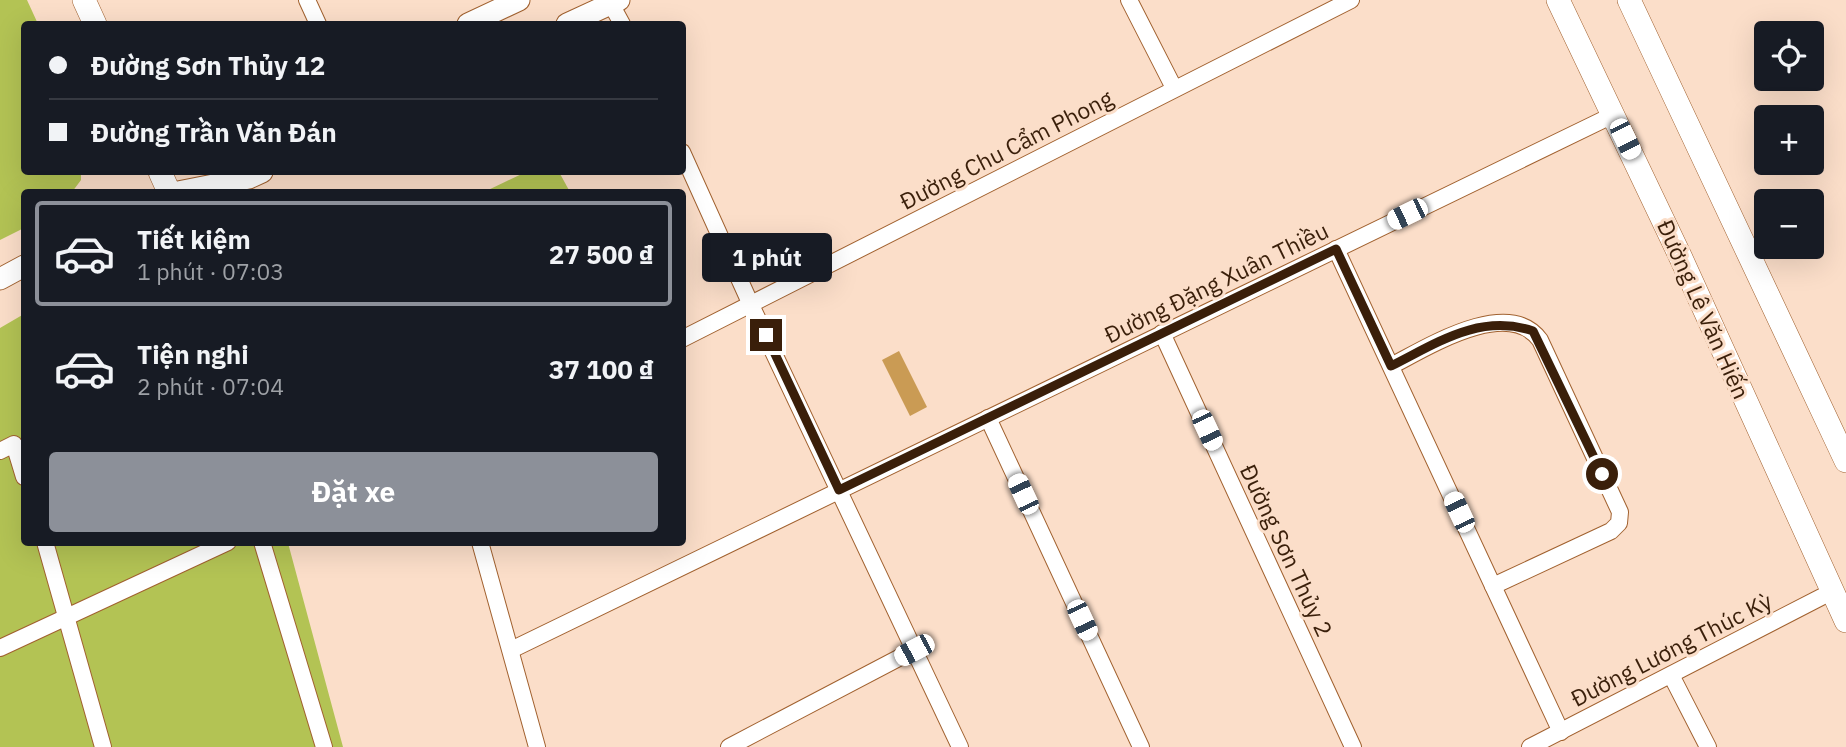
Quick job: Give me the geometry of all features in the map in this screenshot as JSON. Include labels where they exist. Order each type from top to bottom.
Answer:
[{"type":"main road","points":[[84,0],[94,21]]},
{"type":"main road","name":"Đường Lê Văn Hiến","points":[[1558,0],[1839,587],[1846,621]]},
{"type":"main road","points":[[1629,0],[1846,461]]},
{"type":"street","points":[[307,0],[317,21]]},
{"type":"street","points":[[474,21],[519,0]]},
{"type":"street","points":[[1129,0],[1174,88]]},
{"type":"street","name":"Đường Chu Cẩm Phong","points":[[686,337],[1351,0]]},
{"type":"street","points":[[573,21],[613,1],[620,21]]},
{"type":"street","name":"Đường Đặng Xuân Thiều","points":[[511,650],[1613,115]]},
{"type":"street","points":[[686,161],[751,305],[960,747]]},
{"type":"street","points":[[175,189],[192,175]]},
{"type":"street","points":[[193,189],[256,175]]},
{"type":"street","points":[[1336,249],[1561,732]]},
{"type":"street","points":[[0,279],[21,268]]},
{"type":"street","points":[[1391,366],[1476,326],[1516,325],[1533,331],[1540,340],[1583,431],[1620,512],[1619,523],[1611,531],[1493,586]]},
{"type":"street","name":"Đường Sơn Thủy 2","points":[[1162,333],[1353,747]]},
{"type":"street","points":[[988,418],[1141,747]]},
{"type":"street","points":[[0,452],[14,444],[21,467]]},
{"type":"street","points":[[46,546],[103,747]]},
{"type":"street","points":[[0,648],[219,546]]},
{"type":"street","points":[[263,546],[324,747]]},
{"type":"street","points":[[481,546],[537,747]]},
{"type":"street","name":"Đường Lương Thúc Kỳ","points":[[1530,747],[1839,587]]},
{"type":"street","points":[[736,745],[914,650]]},
{"type":"street","points":[[1671,675],[1708,747]]},
{"type":"green space","points":[[0,0],[27,0],[37,21],[21,21],[21,175],[81,175],[81,180],[74,189],[21,189],[21,230],[0,240]]},
{"type":"green space","points":[[520,175],[561,175],[568,189],[490,189]]},
{"type":"green space","points":[[21,316],[21,546],[289,546],[343,747],[0,747],[0,328]]},
{"type":"building","points":[[899,351],[927,407],[910,416],[882,360]]},
{"type":"route","points":[[766,335],[839,490],[1336,249],[1391,366],[1458,332],[1476,326],[1516,325],[1533,331],[1540,340],[1602,474]]}]
